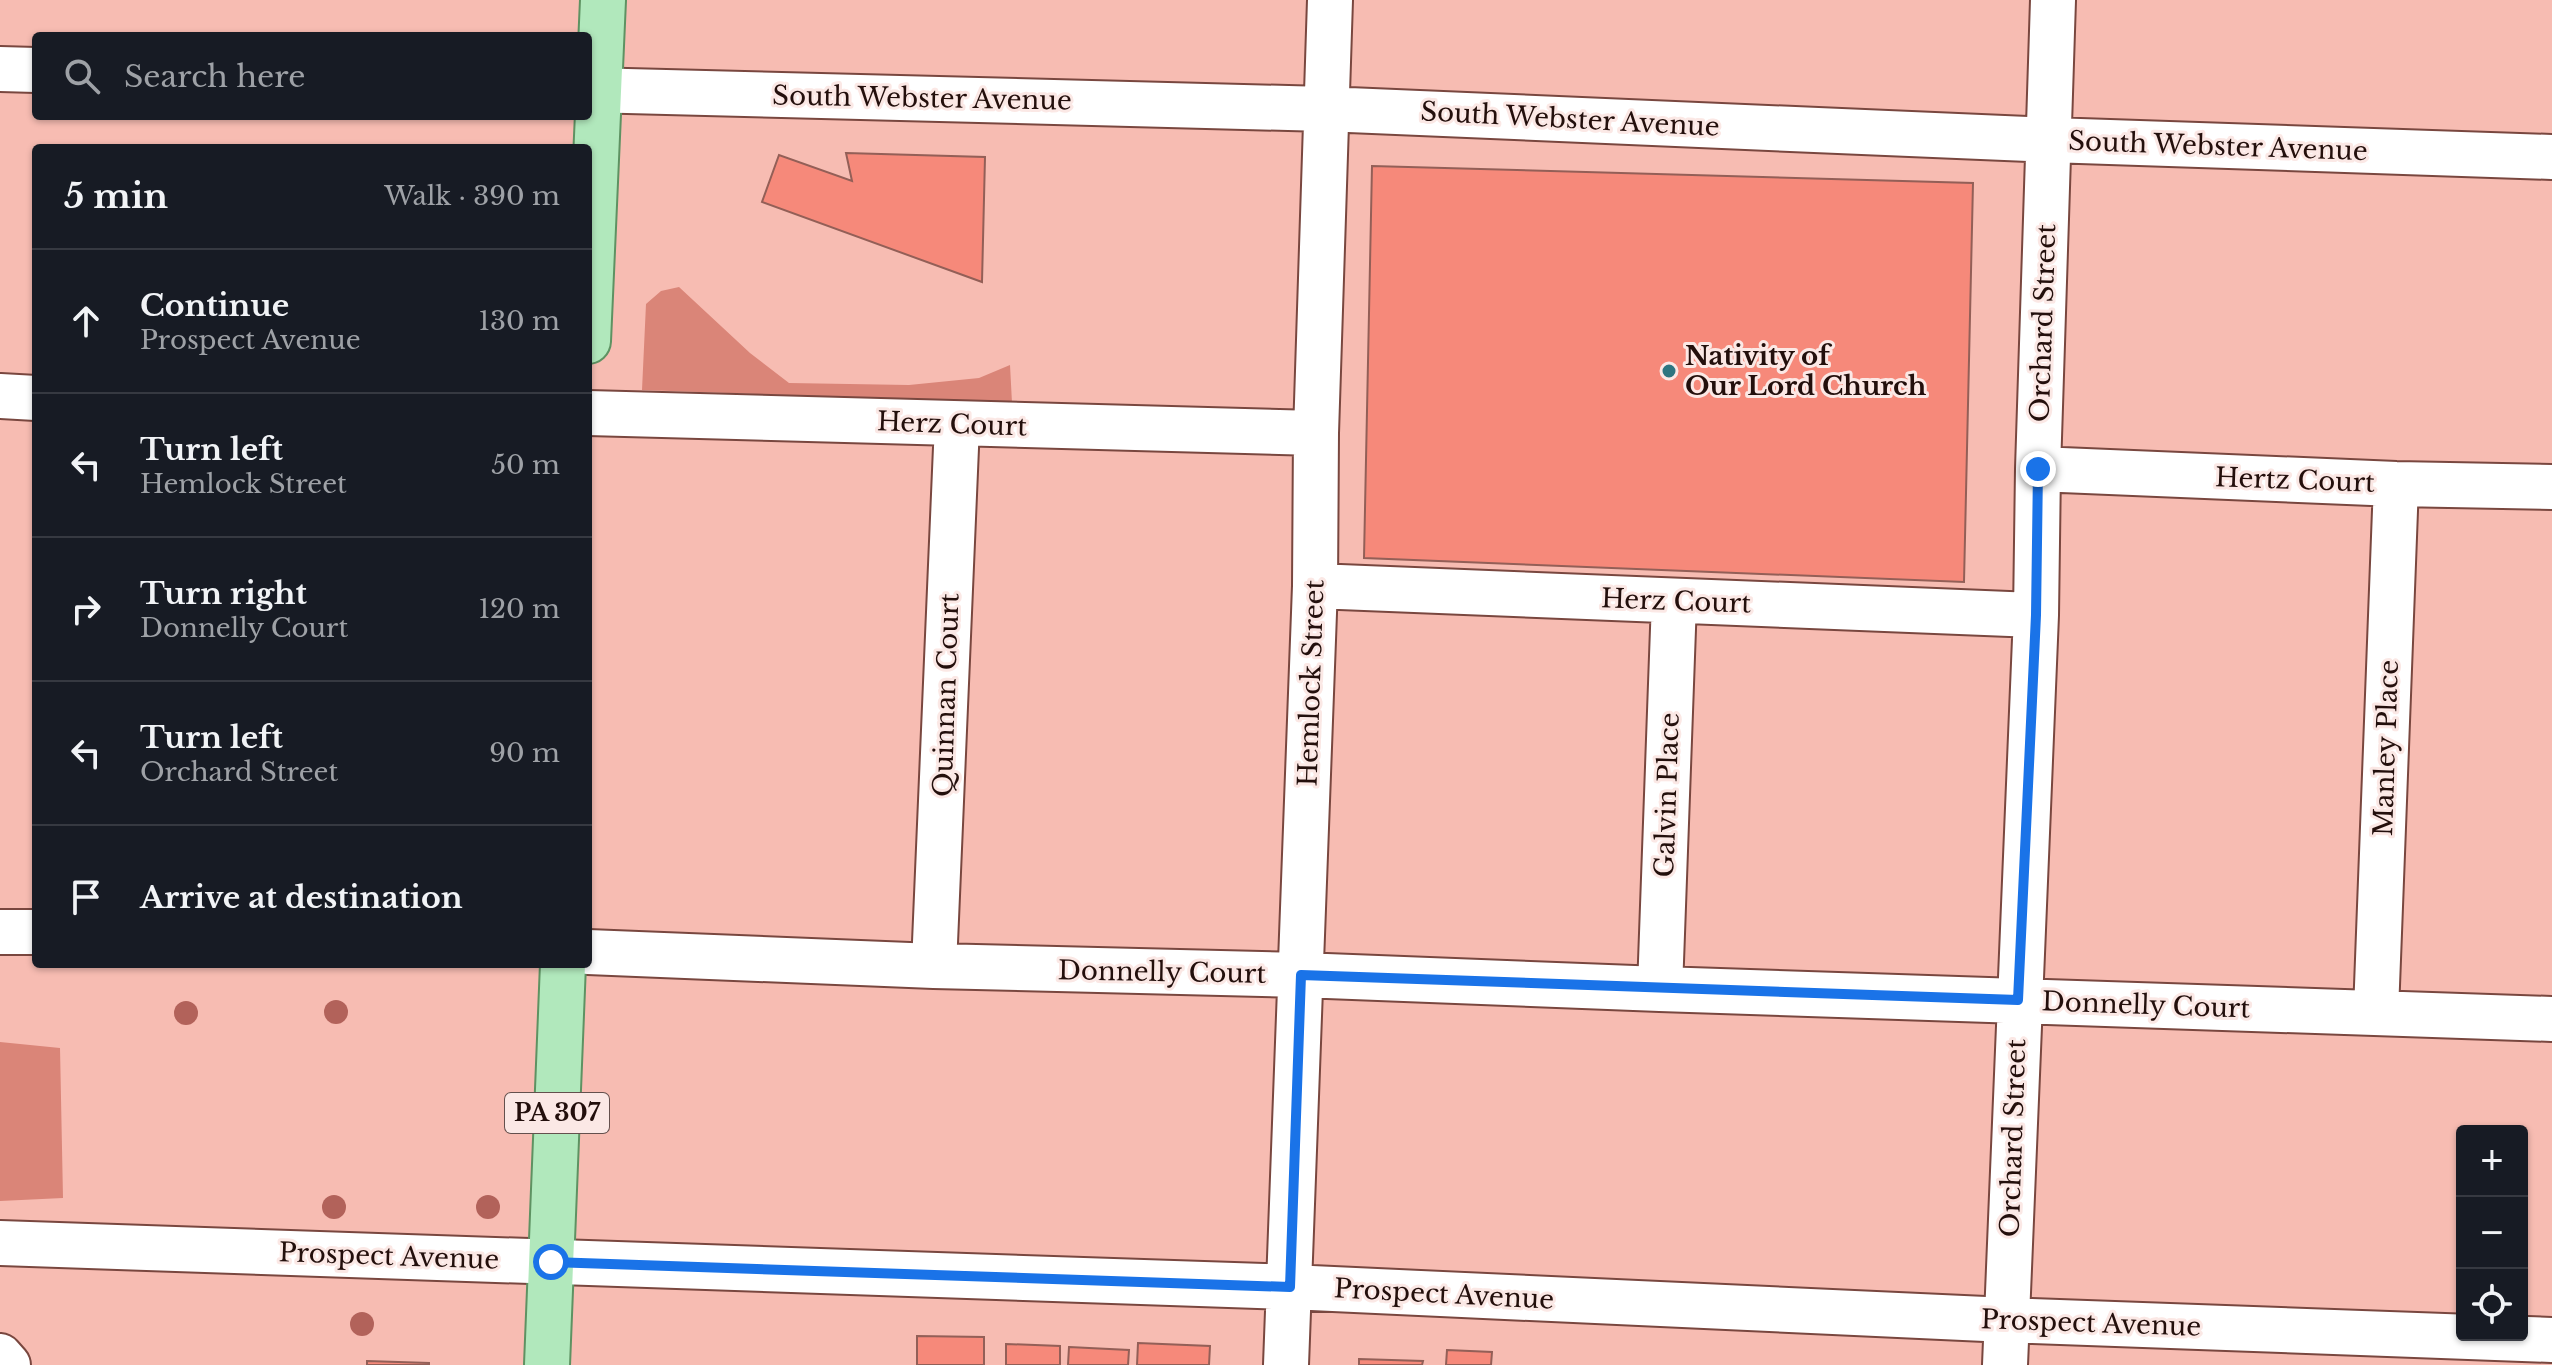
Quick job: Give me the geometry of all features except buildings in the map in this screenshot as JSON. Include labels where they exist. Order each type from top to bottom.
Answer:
[{"type":"main road","points":[[592,174],[594,90],[603,0]]},
{"type":"main road","name":"PA 307","points":[[547,1365],[563,968]]},
{"type":"street","name":"Hemlock Street","points":[[1286,1365],[1315,586],[1316,433],[1330,0]]},
{"type":"street","name":"Orchard Street","points":[[2005,1365],[2036,615],[2053,0]]},
{"type":"street","points":[[0,69],[32,70]]},
{"type":"street","name":"South Webster Avenue","points":[[594,90],[1325,109],[2050,140],[2552,157]]},
{"type":"street","points":[[0,396],[32,398]]},
{"type":"street","name":"Herz Court","points":[[592,413],[1316,433]]},
{"type":"street","name":"Quinnan Court","points":[[934,966],[957,424]]},
{"type":"street","name":"Hertz Court","points":[[2038,469],[2396,484],[2552,487]]},
{"type":"street","name":"Manley Place","points":[[2376,1012],[2396,484]]},
{"type":"street","name":"Herz Court","points":[[1315,586],[2036,615]]},
{"type":"street","name":"Galvin Place","points":[[1660,989],[1674,601]]},
{"type":"street","points":[[0,932],[32,932]]},
{"type":"street","name":"Donnelly Court","points":[[592,952],[2552,1019]]},
{"type":"street","name":"Prospect Avenue","points":[[0,1243],[1290,1287],[2007,1320],[2552,1340]]},
{"type":"street","points":[[0,1356],[8,1365]]},
{"type":"shaded area","points":[[679,287],[750,353],[789,383],[909,385],[979,378],[1010,365],[1012,403],[642,390],[646,304],[661,291]]},
{"type":"shaded area","points":[[0,1042],[60,1048],[63,1198],[0,1201]]},
{"type":"place","name":"Nativity of Our Lord Church","points":[[1669,371]]},
{"type":"route","points":[[551,1262],[1290,1287],[1301,975],[2018,1000],[2036,615],[2038,469]]}]
